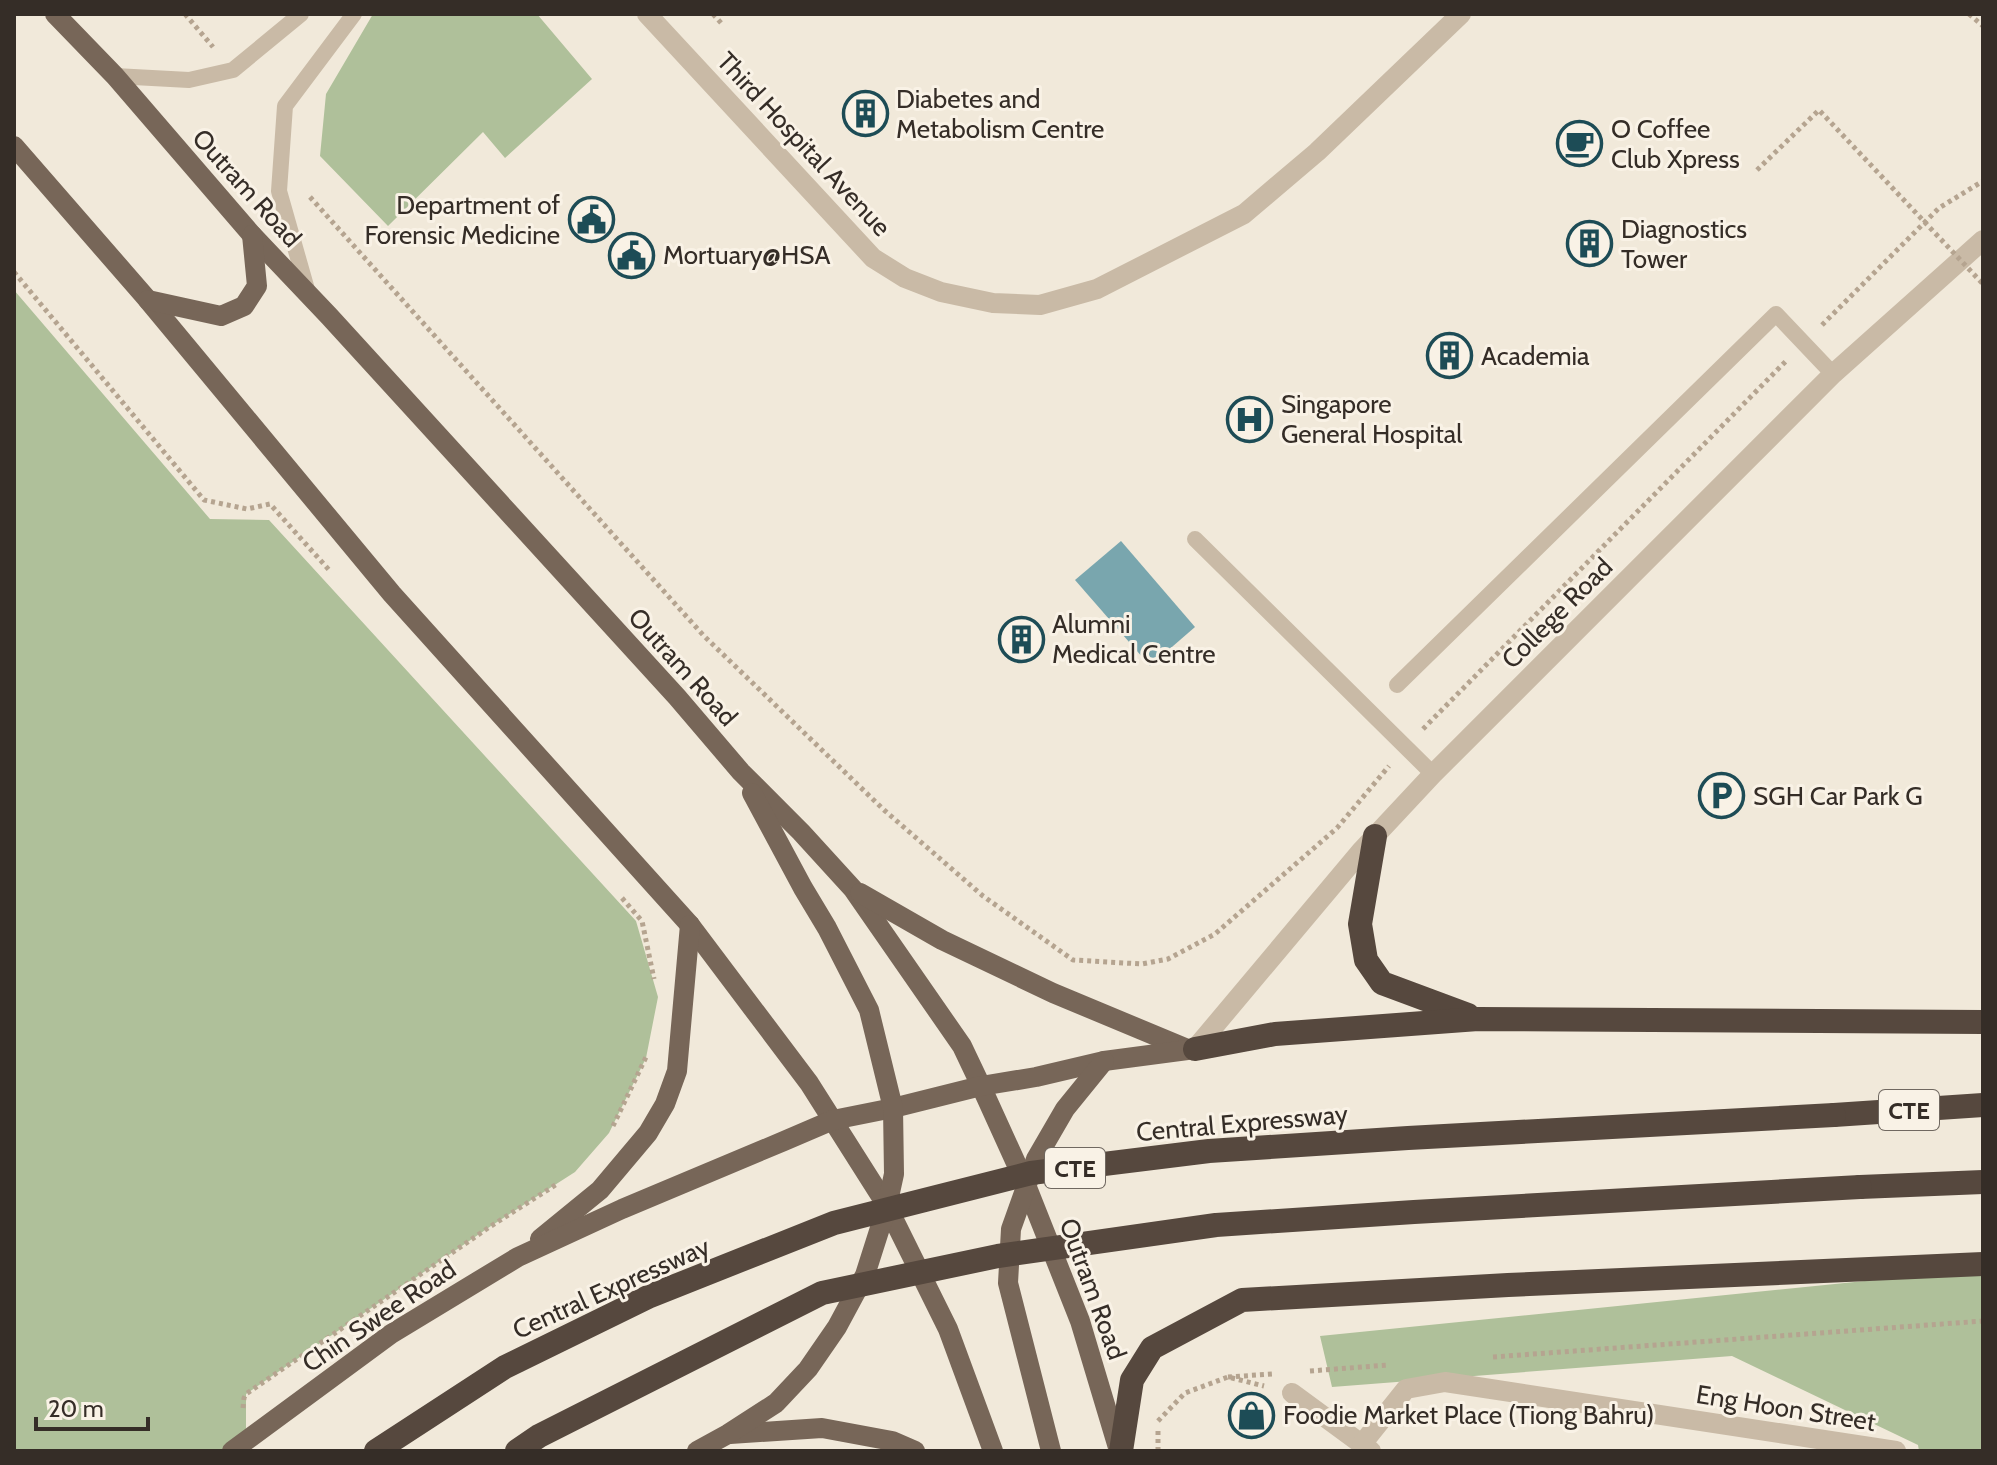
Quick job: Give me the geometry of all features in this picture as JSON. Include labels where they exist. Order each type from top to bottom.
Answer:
[{"type":"highway","points":[[1375,836],[1360,924],[1366,960],[1382,983],[1478,1019]]},
{"type":"highway","points":[[1191,1049],[1275,1034],[1478,1019],[1983,1022]]},
{"type":"highway","name":"Central Expressway","points":[[376,1451],[505,1367],[650,1296],[834,1223],[1031,1173],[1209,1151],[1983,1105]]},
{"type":"highway","points":[[517,1451],[539,1436],[822,1293],[998,1256],[1216,1225],[1983,1182]]},
{"type":"highway","points":[[1120,1451],[1132,1380],[1152,1348],[1242,1300],[1983,1264]]},
{"type":"main road","name":"Outram Road","points":[[55,14],[115,76],[252,235],[677,697],[741,772],[853,889],[962,1046],[1026,1185],[1080,1321],[1120,1451]]},
{"type":"main road","points":[[14,146],[148,300],[392,594],[690,925],[809,1083],[887,1206],[948,1329],[993,1451]]},
{"type":"main road","points":[[148,300],[221,316],[244,306],[257,286],[252,235]]},
{"type":"main road","points":[[697,1451],[776,1403],[808,1369],[837,1327],[865,1275],[894,1174],[893,1108],[869,1010],[741,772]]},
{"type":"main road","points":[[853,889],[942,940],[1039,987],[1191,1049]]},
{"type":"main road","points":[[518,1257],[600,1190],[648,1133],[665,1104],[677,1071],[690,925]]},
{"type":"main road","points":[[518,1257],[622,1209],[833,1120],[1104,1061],[1191,1049]]},
{"type":"main road","points":[[1051,1451],[1008,1283],[1011,1229],[1036,1159],[1065,1109],[1104,1061]]},
{"type":"main road","name":"Chin Swee Road","points":[[239,1446],[391,1334],[518,1257]]},
{"type":"main road","points":[[728,1434],[822,1428],[892,1441],[915,1451]]},
{"type":"street","name":"Third Hospital Avenue","points":[[647,14],[873,258],[905,278],[941,292],[993,303],[1040,305],[1097,289],[1244,214],[1317,152],[1461,14]]},
{"type":"street","name":"College Road","points":[[1191,1049],[1375,836],[1433,774],[1833,374],[1983,240]]},
{"type":"street","name":"Eng Hoon Street","points":[[1292,1393],[1367,1448],[1406,1389],[1445,1382],[1896,1451]]},
{"type":"lane","points":[[115,76],[189,80],[233,70],[301,14]]},
{"type":"lane","points":[[308,295],[279,191],[285,106],[354,14]]},
{"type":"lane","points":[[1397,685],[1776,314],[1833,374]]},
{"type":"lane","points":[[1195,539],[1433,774]]},
{"type":"path","points":[[185,14],[233,70]]},
{"type":"path","points":[[713,14],[722,24]]},
{"type":"path","points":[[1969,14],[1983,26]]},
{"type":"path","points":[[1757,170],[1819,110],[1983,284]]},
{"type":"path","points":[[307,186],[310,197],[704,636],[884,810],[983,896],[1073,960],[1142,964],[1168,959],[1215,934],[1337,828],[1405,746],[1804,343],[1939,208],[1983,181]]},
{"type":"path","points":[[14,272],[204,500],[247,509],[270,504],[331,572]]},
{"type":"path","points":[[621,897],[642,921],[655,982]]},
{"type":"path","points":[[609,1133],[646,1058],[649,1043]]},
{"type":"path","points":[[239,1446],[246,1394],[563,1180]]},
{"type":"path","points":[[1480,1358],[1983,1321]]},
{"type":"path","points":[[1307,1371],[1401,1364]]},
{"type":"path","points":[[1158,1451],[1158,1422],[1185,1393],[1228,1377],[1275,1374]]},
{"type":"path","points":[[1228,1377],[1292,1393]]},
{"type":"green space","points":[[373,14],[537,14],[592,79],[505,158],[483,132],[388,226],[320,156],[326,94]]},
{"type":"green space","points":[[14,290],[210,519],[269,520],[636,921],[658,997],[646,1058],[609,1133],[575,1172],[246,1394],[246,1441],[232,1451],[14,1451]]},
{"type":"green space","points":[[1983,1269],[1983,1451],[1919,1451],[1918,1445],[1732,1356],[1332,1387],[1320,1336]]},
{"type":"water","points":[[1121,541],[1195,627],[1150,666],[1075,580]]},
{"type":"place","name":"Diabetes and Metabolism Centre","points":[[865,114]]},
{"type":"place","name":"O Coffee Club Xpress","points":[[1580,144]]},
{"type":"place","name":"Department of Forensic Medicine","points":[[591,220]]},
{"type":"place","name":"Diagnostics Tower","points":[[1590,244]]},
{"type":"place","name":"Mortuary@HSA","points":[[632,255]]},
{"type":"place","name":"Academia","points":[[1450,356]]},
{"type":"place","name":"Singapore General Hospital","points":[[1250,419]]},
{"type":"place","name":"Alumni Medical Centre","points":[[1021,639]]},
{"type":"place","name":"SGH Car Park G","points":[[1722,796]]},
{"type":"place","name":"Foodie Market Place (Tiong Bahru)","points":[[1252,1415]]}]
